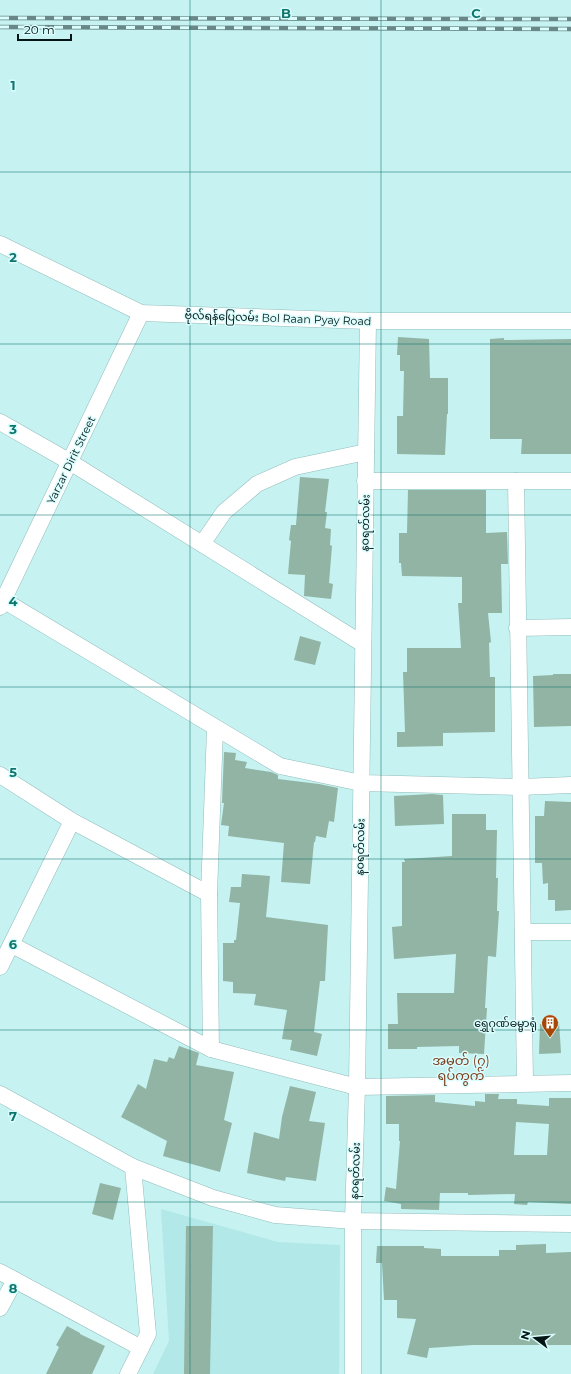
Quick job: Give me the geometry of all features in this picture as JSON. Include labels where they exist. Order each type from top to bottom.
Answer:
[{"type":"street","name":"ဗိုလ်ရန်ပြေလမ်း Bol Raan Pyay Road","points":[[0,244],[141,313],[368,321],[571,321]]},
{"type":"street","name":"Yarzar Dirit Street","points":[[2,603],[141,313]]},
{"type":"street","name":"နဝရတ်လမ်း","points":[[353,1374],[353,1221],[357,1087],[368,321]]},
{"type":"street","points":[[0,422],[70,462],[363,644]]},
{"type":"street","points":[[202,544],[224,512],[256,484],[295,467],[366,452]]},
{"type":"street","points":[[366,480],[571,480]]},
{"type":"street","points":[[516,481],[525,1083]]},
{"type":"street","points":[[2,603],[280,766],[361,783],[520,787],[571,785]]},
{"type":"street","points":[[518,628],[571,627]]},
{"type":"street","points":[[211,1049],[209,894],[216,729]]},
{"type":"street","points":[[0,775],[72,821],[209,894]]},
{"type":"street","points":[[0,967],[72,821]]},
{"type":"street","points":[[523,932],[571,932]]},
{"type":"street","points":[[12,944],[211,1049],[357,1087],[571,1083]]},
{"type":"street","points":[[0,1094],[133,1167],[213,1198],[275,1215],[353,1221],[571,1224]]},
{"type":"street","points":[[128,1374],[148,1334],[133,1167]]},
{"type":"street","points":[[0,1272],[141,1348]]},
{"type":"street","points":[[0,1308],[15,1280]]},
{"type":"shaded area","points":[[161,1209],[278,1242],[340,1245],[339,1374],[153,1374],[169,1341]]},
{"type":"building","points":[[398,337],[429,339],[430,378],[448,378],[448,414],[445,455],[397,454],[397,416],[403,416],[404,371],[400,371],[400,355],[397,355]]},
{"type":"building","points":[[504,338],[504,340],[571,339],[571,454],[521,454],[522,439],[490,439],[490,339]]},
{"type":"building","points":[[300,477],[329,479],[325,512],[327,512],[325,528],[331,529],[330,545],[332,546],[329,583],[333,584],[331,599],[304,596],[305,575],[288,574],[291,541],[289,540],[291,525],[296,525]]},
{"type":"building","points":[[408,490],[486,490],[486,533],[507,532],[508,564],[501,564],[502,613],[488,613],[491,642],[489,643],[490,677],[495,677],[495,732],[443,733],[443,746],[397,747],[397,732],[405,732],[403,672],[407,672],[407,648],[461,648],[458,603],[462,603],[462,577],[402,576],[401,563],[399,563],[399,533],[407,533]]},
{"type":"building","points":[[300,636],[321,642],[315,665],[294,660]]},
{"type":"building","points":[[571,674],[571,726],[534,727],[533,676]]},
{"type":"building","points":[[224,752],[236,753],[235,760],[247,762],[245,768],[271,772],[278,775],[278,779],[338,788],[334,822],[329,821],[326,838],[316,836],[314,842],[310,884],[281,882],[284,843],[228,836],[229,826],[221,825],[224,803],[222,803]]},
{"type":"building","points":[[432,794],[443,795],[444,824],[395,826],[394,796]]},
{"type":"building","points":[[545,801],[571,802],[571,910],[555,911],[555,900],[548,900],[548,883],[543,884],[542,863],[535,863],[535,816],[544,816]]},
{"type":"building","points":[[452,814],[486,814],[486,830],[497,830],[496,878],[498,878],[497,911],[499,911],[496,957],[488,956],[484,1054],[459,1053],[459,1046],[417,1047],[417,1049],[388,1049],[388,1024],[398,1024],[397,993],[454,993],[456,954],[394,959],[392,927],[402,926],[402,862],[405,862],[404,859],[452,856]]},
{"type":"building","points":[[242,874],[270,876],[266,917],[328,925],[325,981],[320,981],[314,1032],[322,1034],[317,1056],[290,1050],[292,1040],[282,1039],[287,1010],[254,1005],[256,994],[233,993],[233,982],[223,981],[223,943],[234,943],[234,940],[236,940],[240,903],[229,902],[231,887],[241,887]]},
{"type":"building","name":"ရွှေဂုဏ်ဓမ္မာရုံ","points":[[559,1022],[561,1053],[539,1054],[540,1024]]},
{"type":"building","points":[[179,1046],[199,1053],[196,1065],[234,1072],[224,1120],[232,1123],[220,1172],[163,1156],[167,1141],[121,1117],[138,1084],[146,1089],[154,1059],[167,1062],[169,1057],[174,1059]]},
{"type":"building","points":[[290,1086],[316,1092],[309,1121],[325,1123],[316,1181],[286,1177],[285,1181],[247,1173],[254,1132],[279,1139],[282,1117]]},
{"type":"building","points":[[485,1094],[499,1094],[498,1099],[517,1099],[517,1104],[549,1106],[549,1098],[571,1098],[571,1204],[528,1202],[527,1205],[514,1204],[515,1194],[468,1195],[468,1193],[440,1193],[439,1210],[401,1209],[401,1204],[384,1201],[386,1187],[396,1189],[400,1141],[399,1124],[386,1124],[386,1096],[435,1095],[435,1102],[475,1106],[475,1101],[485,1102]],"holes":[[[516,1122],[549,1124],[547,1155],[514,1155]]]},
{"type":"building","points":[[100,1183],[121,1188],[113,1220],[92,1214]]},
{"type":"building","points":[[186,1226],[213,1226],[210,1374],[184,1374]]},
{"type":"building","points":[[546,1244],[546,1253],[571,1252],[571,1345],[473,1345],[429,1348],[427,1358],[407,1354],[416,1319],[397,1318],[397,1300],[384,1300],[382,1263],[376,1263],[377,1246],[424,1246],[424,1248],[441,1249],[441,1256],[499,1256],[499,1250],[516,1250],[516,1245]]},
{"type":"building","points":[[67,1326],[105,1346],[92,1374],[46,1374],[59,1347],[56,1345]]},
{"type":"railway","points":[[0,18],[571,19]]},
{"type":"railway","points":[[0,27],[571,29]]},
{"type":"place","name":"ရွှေဂုဏ်ဓမ္မာရုံ","points":[[550,1038]]},
{"type":"district","name":"အမှတ် (၇) ရပ်ကွက်","points":[[461,1068]]}]
